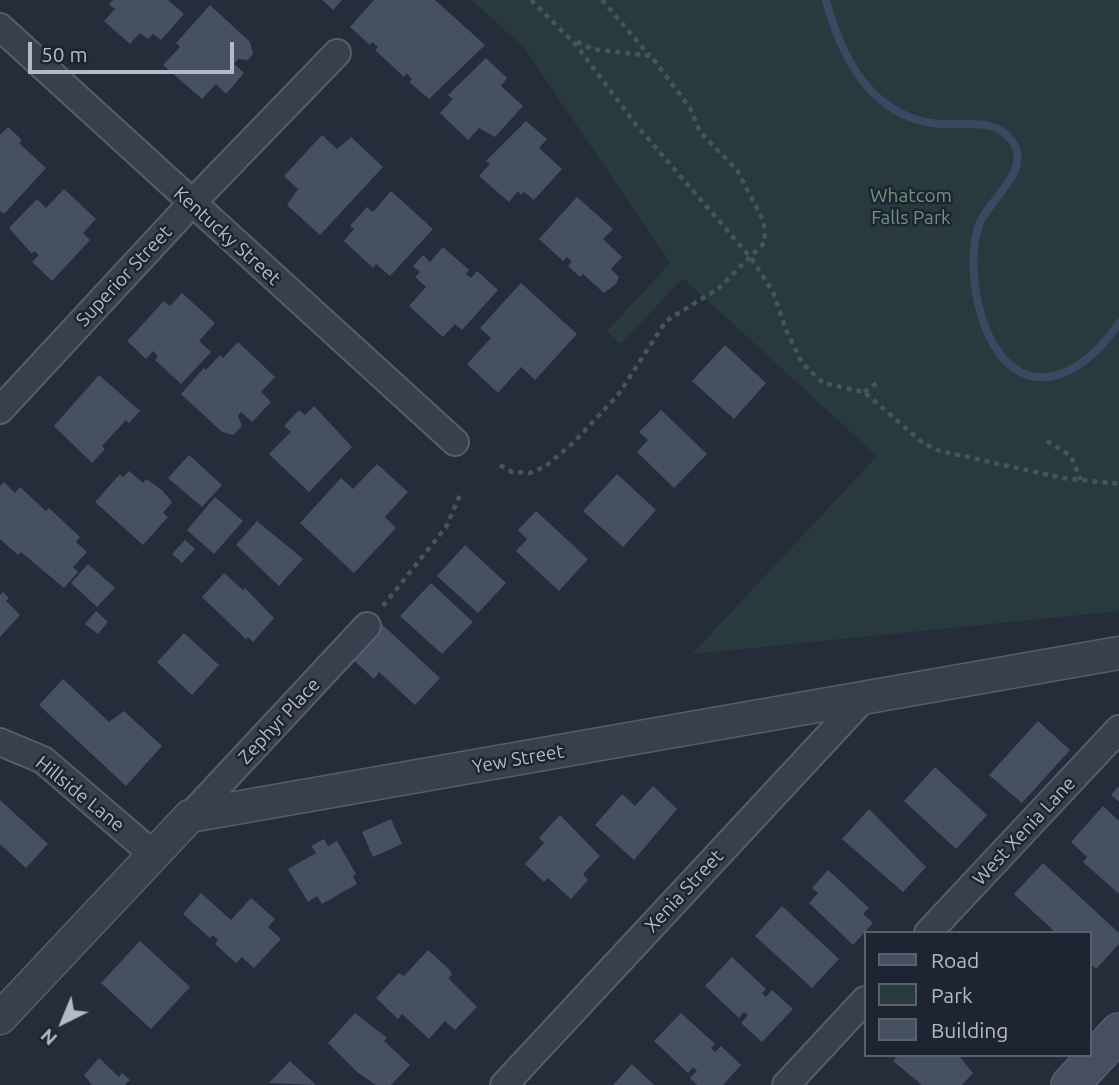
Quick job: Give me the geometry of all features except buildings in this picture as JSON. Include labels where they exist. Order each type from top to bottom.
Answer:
[{"type":"main road","points":[[1070,1085],[1119,1032]]},
{"type":"street","name":"Kentucky Street","points":[[0,27],[455,442]]},
{"type":"street","name":"Superior Street","points":[[0,410],[191,204],[337,53]]},
{"type":"street","name":"Zephyr Place","points":[[190,816],[367,626]]},
{"type":"street","name":"Yew Street","points":[[190,816],[1119,653]]},
{"type":"street","name":"Xenia Street","points":[[504,1085],[864,698]]},
{"type":"street","name":"West Xenia Lane","points":[[930,931],[1119,729]]},
{"type":"street","name":"Hillside Lane","points":[[0,742],[43,760],[154,855]]},
{"type":"street","points":[[0,1018],[190,816]]},
{"type":"street","points":[[786,1085],[864,1001]]},
{"type":"path","points":[[531,0],[569,38],[636,126],[751,258],[773,292],[786,330],[802,363],[823,383],[864,392],[923,443],[940,451],[1081,480],[1119,484]]},
{"type":"path","points":[[500,465],[512,472],[530,473],[546,466],[573,443],[618,396],[666,321],[719,288],[765,242],[765,222],[737,170],[700,132],[690,108],[651,56],[602,1]]},
{"type":"path","points":[[569,38],[592,49],[651,56]]},
{"type":"path","points":[[864,392],[880,381]]},
{"type":"path","points":[[1047,441],[1071,456],[1081,480]]},
{"type":"path","points":[[367,626],[446,527],[460,495]]},
{"type":"green space","name":"Whatcom Falls Park","points":[[472,0],[1119,0],[1119,611],[692,654],[877,456],[683,278],[621,344],[607,331],[670,263],[525,49]]},
{"type":"waterway","points":[[826,0],[832,21],[851,63],[863,81],[895,110],[916,119],[939,124],[979,124],[997,128],[1012,141],[1017,153],[1017,164],[1006,186],[982,218],[974,257],[979,307],[990,338],[1004,359],[1021,372],[1040,377],[1059,374],[1080,364],[1100,347],[1119,323]]}]
